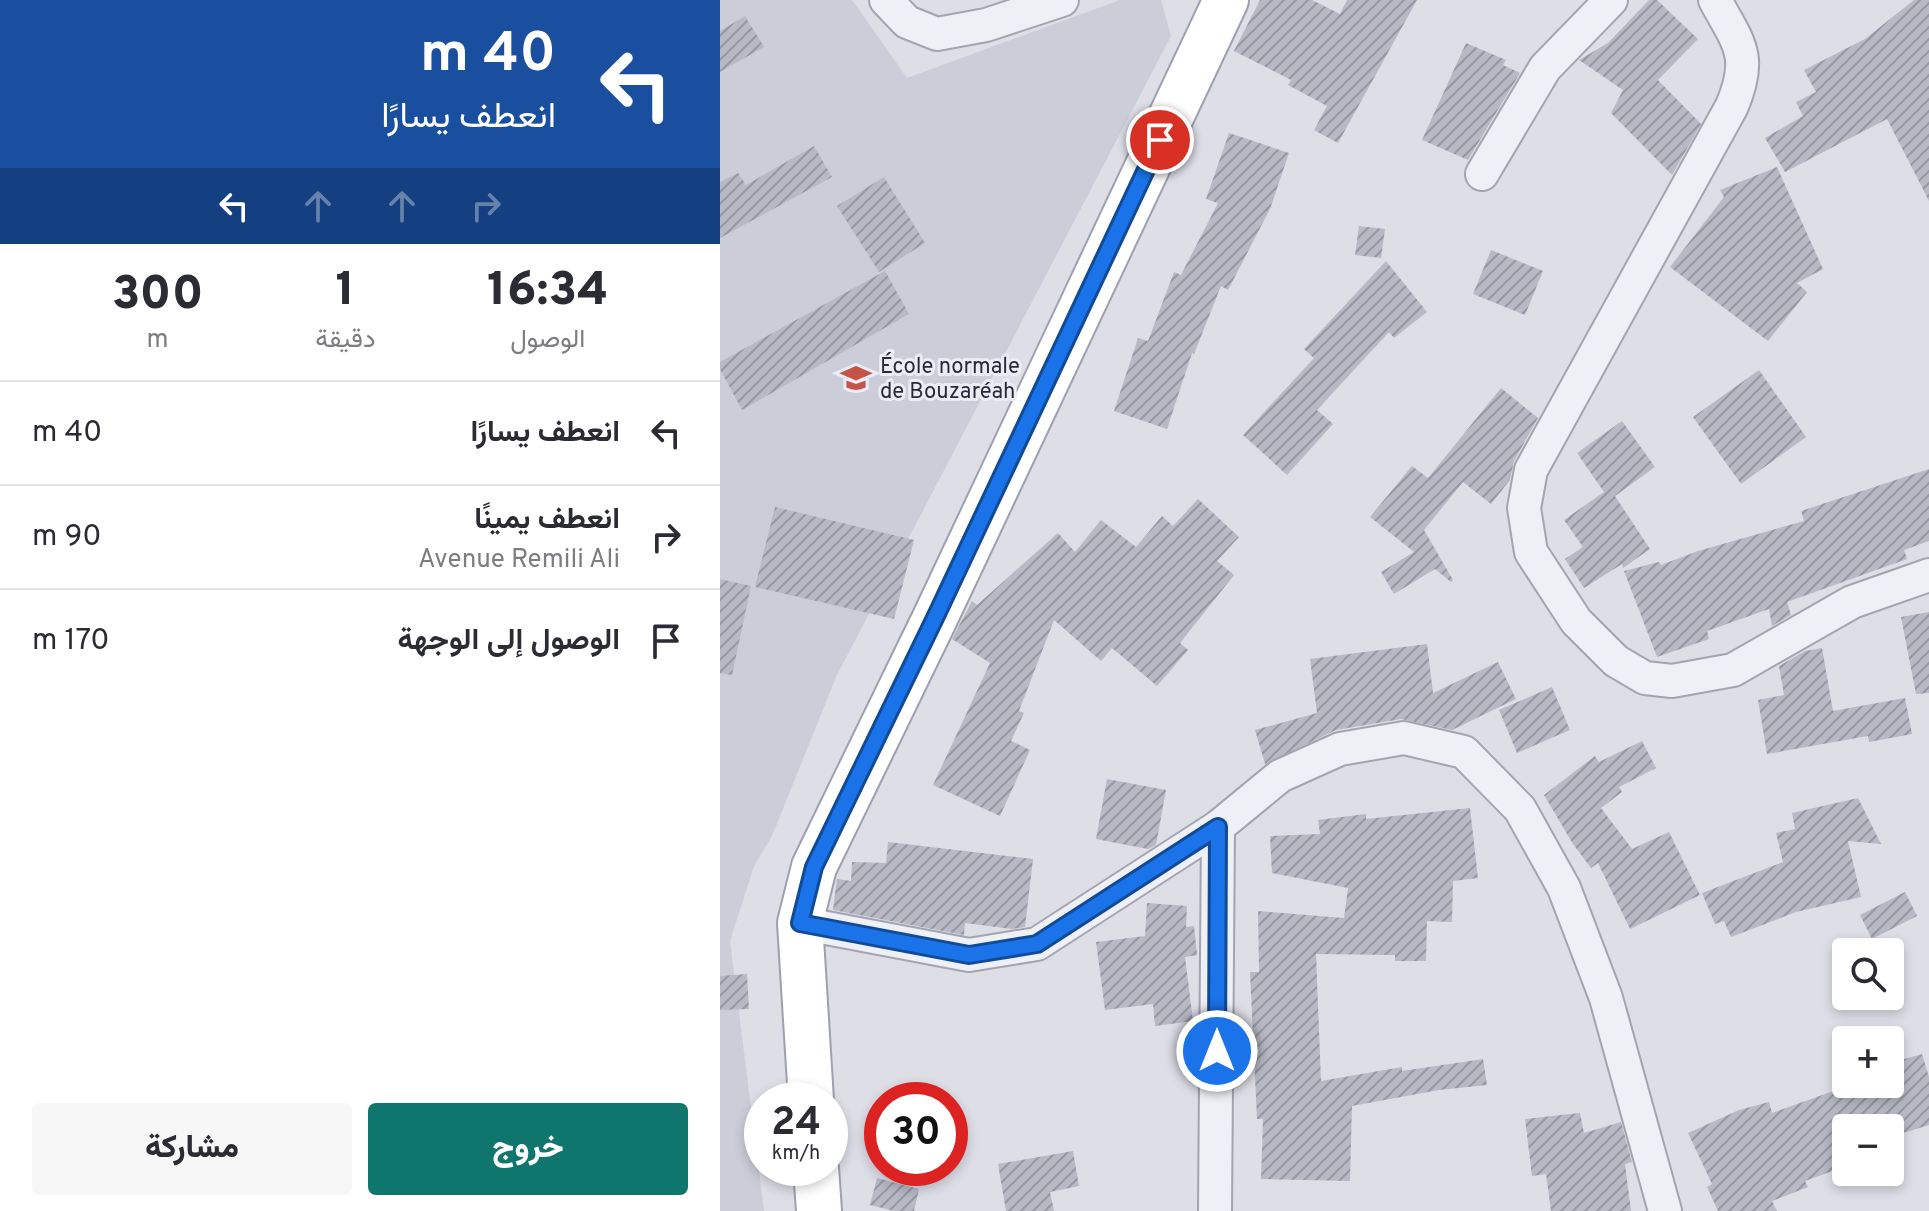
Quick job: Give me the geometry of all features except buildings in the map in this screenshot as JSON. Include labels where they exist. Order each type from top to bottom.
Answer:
[{"type":"main road","points":[[810,1082],[800,923],[814,867],[935,618],[1226,0]]},
{"type":"main road","points":[[817,1186],[819,1211]]},
{"type":"street","points":[[886,0],[907,22],[937,34],[986,25],[1062,0]]},
{"type":"street","points":[[1482,174],[1545,68],[1611,0]]},
{"type":"street","points":[[1715,0],[1737,40],[1744,61],[1743,80],[1732,106],[1531,470],[1524,508],[1531,552],[1576,621],[1616,661],[1645,678],[1672,681],[1733,670],[1852,602],[1929,575]]},
{"type":"street","points":[[800,923],[969,955],[1037,944],[1218,827],[1280,776],[1340,749],[1404,738],[1464,752],[1520,809],[1564,888],[1606,998],[1665,1211]]},
{"type":"street","points":[[1215,1211],[1218,827]]},
{"type":"shaded area","name":"École normale de Bouzaréah","points":[[720,0],[852,0],[907,78],[1120,0],[1161,0],[1171,36],[836,677],[772,836],[754,866],[730,941],[748,1082],[744,1082],[744,1186],[761,1186],[764,1211],[720,1211]]},
{"type":"place","name":"École normale de Bouzaréah","points":[[856,378]]},
{"type":"route","points":[[1160,140],[814,867],[800,923],[969,955],[1037,944],[1218,827],[1217,1051]]}]
